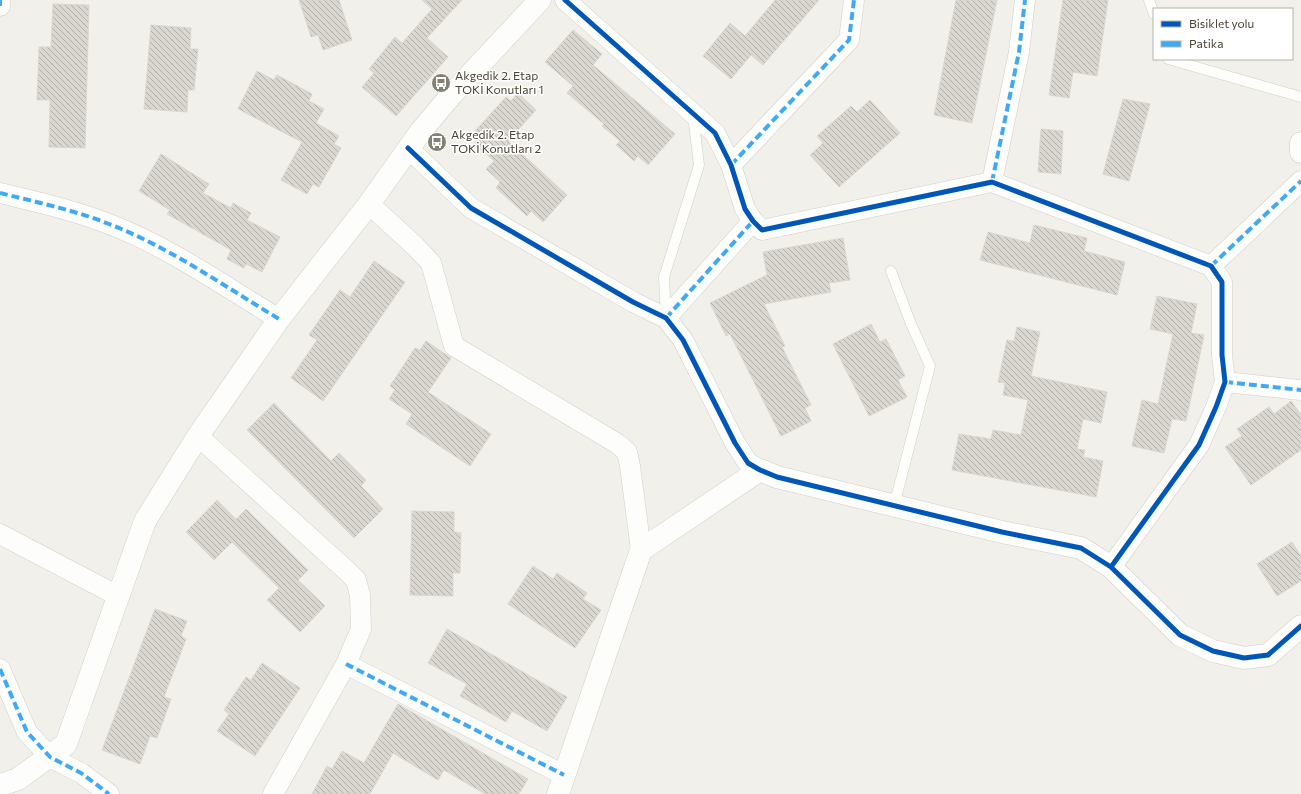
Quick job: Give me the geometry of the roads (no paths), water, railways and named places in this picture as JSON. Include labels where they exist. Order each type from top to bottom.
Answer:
[{"type":"street","points":[[0,0],[0,6]]},
{"type":"street","points":[[0,785],[18,779],[66,744],[145,520],[198,436],[279,319],[369,204],[408,148],[453,93],[540,0]]},
{"type":"street","points":[[565,0],[714,133],[731,165],[745,209],[753,221],[762,230],[992,182],[1211,266],[1222,282],[1222,355],[1225,382],[1199,445],[1111,566]]},
{"type":"street","points":[[731,165],[849,40],[854,0]]},
{"type":"street","points":[[992,182],[1019,52],[1025,0]]},
{"type":"street","points":[[1301,143],[1301,152]]},
{"type":"street","points":[[408,148],[471,208],[632,302],[666,318],[683,340],[735,443],[748,463],[760,470],[777,477],[894,506],[1002,532],[1081,548],[1111,566],[1180,634],[1213,651],[1244,658],[1268,655],[1301,626]]},
{"type":"street","points":[[1211,266],[1301,181]]},
{"type":"street","points":[[0,193],[53,206],[109,224],[163,250],[279,319]]},
{"type":"street","points":[[346,664],[561,784],[641,550],[627,452],[618,444],[454,346],[431,263],[415,246],[369,204]]},
{"type":"street","points":[[666,318],[753,221]]},
{"type":"street","points":[[1225,382],[1301,390]]},
{"type":"street","points":[[198,436],[356,580],[360,595],[361,629],[346,664],[274,794]]},
{"type":"street","points":[[641,550],[760,470]]},
{"type":"street","points":[[0,534],[118,596]]},
{"type":"street","points":[[0,669],[27,732],[50,757],[82,773],[109,794]]},
{"type":"lane","points":[[1149,0],[1153,11]]},
{"type":"lane","points":[[1172,60],[1301,97]]},
{"type":"lane","points":[[666,318],[664,277],[699,165],[693,114]]},
{"type":"lane","points":[[891,271],[911,324],[930,366],[894,506]]},
{"type":"place","name":"Akgedik 2. Etap TOKİ Konutları 1","points":[[441,83]]},
{"type":"place","name":"Akgedik 2. Etap TOKİ Konutları 2","points":[[437,142]]}]
